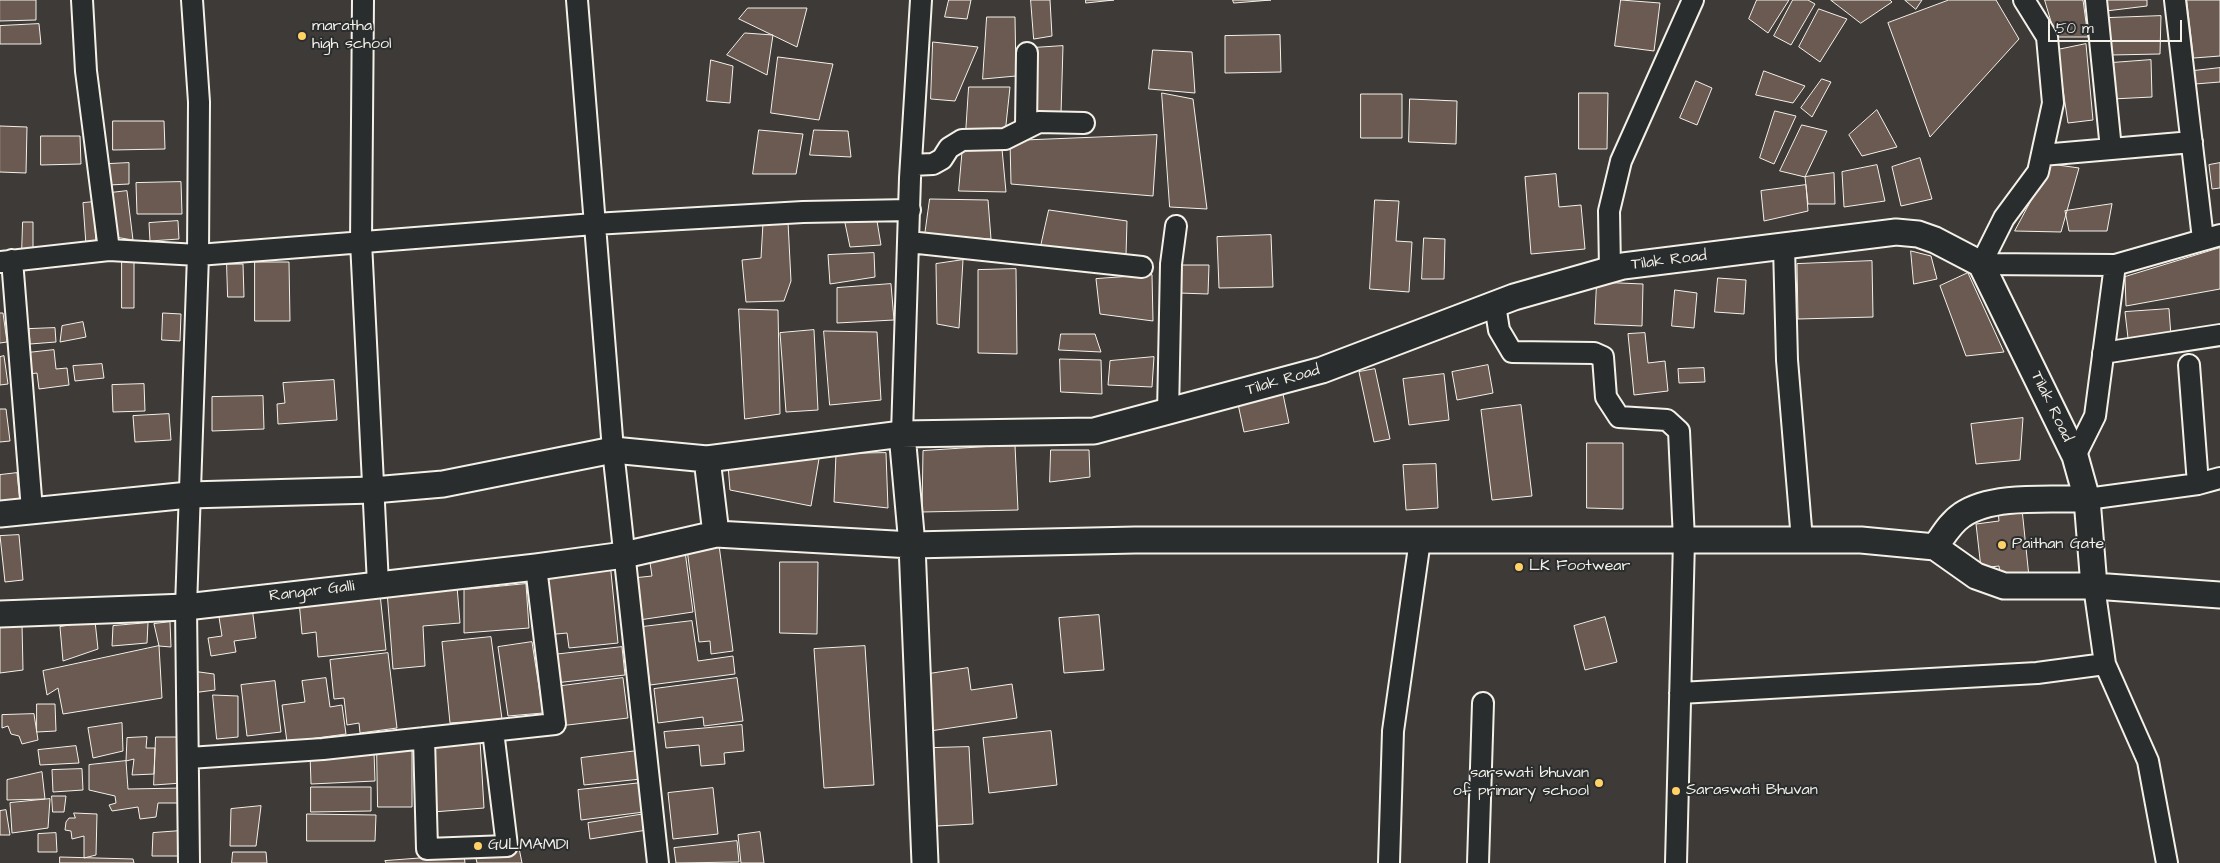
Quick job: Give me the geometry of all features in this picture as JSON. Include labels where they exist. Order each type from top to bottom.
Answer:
[{"type":"street","points":[[82,0],[86,71],[109,250]]},
{"type":"street","points":[[189,863],[186,607],[198,254],[198,102],[192,0]]},
{"type":"street","points":[[363,0],[361,242],[378,584]]},
{"type":"street","points":[[576,0],[613,450],[658,863]]},
{"type":"street","points":[[921,0],[911,165],[902,434],[912,545],[925,863]]},
{"type":"street","points":[[1610,270],[1609,211],[1621,161],[1693,0]]},
{"type":"street","points":[[2024,0],[2047,37],[2053,103],[2038,172],[2004,218],[1981,264],[2115,265],[2211,237],[2192,142],[2175,0]]},
{"type":"street","points":[[2096,0],[2112,149]]},
{"type":"street","points":[[1026,127],[1027,53]]},
{"type":"street","points":[[911,165],[933,164],[942,159],[948,148],[962,140],[1005,138],[1039,122],[1084,123]]},
{"type":"street","points":[[2042,155],[2192,142]]},
{"type":"street","points":[[32,510],[6,261],[109,250],[198,254],[594,224],[803,212],[910,210]]},
{"type":"street","points":[[1168,413],[1171,264],[1176,226]]},
{"type":"street","name":"Tilak Road","points":[[0,514],[189,495],[373,490],[442,484],[613,450],[707,459],[902,434],[1094,431],[1168,413],[1322,370],[1495,304],[1623,266],[1896,232],[1918,234],[1935,240],[1981,264],[2076,456],[2087,499],[2094,586]]},
{"type":"street","points":[[909,242],[1142,267]]},
{"type":"street","points":[[1784,247],[1787,370],[1802,540]]},
{"type":"street","points":[[2076,456],[2095,416],[2115,265]]},
{"type":"street","points":[[1495,304],[1499,330],[1512,352],[1594,353],[1603,357],[1606,397],[1619,417],[1667,420],[1679,432],[1684,540],[1676,863]]},
{"type":"street","points":[[2103,353],[2220,335]]},
{"type":"street","points":[[2190,365],[2198,484]]},
{"type":"street","points":[[707,459],[716,534]]},
{"type":"street","points":[[2220,478],[2198,484],[2087,499],[1997,502],[1977,506],[1950,525],[1935,548],[1976,576],[1991,583],[2004,586],[2094,586],[2220,595]]},
{"type":"street","name":"Rangar Galli","points":[[0,614],[186,607],[378,584],[536,568],[624,555],[716,534],[912,545],[1135,540],[1860,540],[1935,548]]},
{"type":"street","points":[[1389,863],[1393,730],[1420,540]]},
{"type":"street","points":[[189,758],[323,749],[554,724],[536,568]]},
{"type":"street","points":[[2094,586],[2105,664],[2148,761],[2167,863]]},
{"type":"street","points":[[1680,693],[2036,673],[2105,664]]},
{"type":"street","points":[[1478,863],[1483,703]]},
{"type":"street","points":[[424,738],[426,849],[506,846],[493,731]]},
{"type":"building","points":[[0,0],[36,0],[36,20],[0,21]]},
{"type":"building","points":[[949,0],[971,0],[967,19],[945,17]]},
{"type":"building","points":[[1031,0],[1050,0],[1052,36],[1034,39]]},
{"type":"building","points":[[1086,0],[1114,0],[1086,3]]},
{"type":"building","points":[[1233,0],[1271,0],[1234,3]]},
{"type":"building","points":[[1621,0],[1660,3],[1654,51],[1615,46]]},
{"type":"building","points":[[1757,0],[1789,0],[1768,33],[1749,19]]},
{"type":"building","points":[[1793,0],[1808,0],[1815,4],[1791,45],[1774,36]]},
{"type":"building","points":[[1831,0],[1890,0],[1892,2],[1861,23]]},
{"type":"building","points":[[1905,0],[1922,0],[1916,9]]},
{"type":"building","points":[[1949,0],[1996,0],[2019,39],[1930,137],[1888,23]]},
{"type":"building","points":[[2045,0],[2083,0],[2088,37],[2056,37]]},
{"type":"building","points":[[2104,0],[2147,0],[2147,6],[2106,11]]},
{"type":"building","points":[[2187,0],[2220,0],[2220,56],[2194,58]]},
{"type":"building","points":[[748,8],[807,8],[797,47],[739,19]]},
{"type":"building","points":[[1819,9],[1847,19],[1820,62],[1799,47]]},
{"type":"building","points":[[2161,16],[2160,54],[2111,55],[2108,18]]},
{"type":"building","points":[[987,17],[1015,17],[1016,76],[983,79]]},
{"type":"building","points":[[39,24],[41,44],[0,44],[0,26]]},
{"type":"building","points":[[745,33],[773,35],[767,75],[727,55]]},
{"type":"building","points":[[1280,35],[1281,72],[1225,73],[1225,36]]},
{"type":"building","points":[[933,42],[978,47],[955,101],[931,99]]},
{"type":"building","points":[[2086,44],[2093,120],[2068,123],[2057,50]]},
{"type":"building","points":[[1063,46],[1061,114],[1037,113],[1032,48]]},
{"type":"building","points":[[1153,50],[1192,52],[1195,93],[1149,89]]},
{"type":"building","points":[[778,57],[833,64],[819,120],[771,113]]},
{"type":"building","points":[[711,60],[733,66],[730,103],[707,101]]},
{"type":"building","points":[[2151,60],[2152,97],[2112,99],[2111,63]]},
{"type":"building","points":[[2220,68],[2220,82],[2195,84],[2193,71]]},
{"type":"building","points":[[1764,71],[1805,86],[1793,103],[1756,95]]},
{"type":"building","points":[[1822,79],[1831,82],[1812,117],[1801,108]]},
{"type":"building","points":[[1696,81],[1712,88],[1697,125],[1680,118]]},
{"type":"building","points":[[969,87],[1010,87],[1005,134],[966,133]]},
{"type":"building","points":[[1162,93],[1193,99],[1207,209],[1170,207]]},
{"type":"building","points":[[1579,93],[1608,93],[1607,149],[1579,149]]},
{"type":"building","points":[[1361,94],[1402,94],[1402,138],[1361,138]]},
{"type":"building","points":[[1410,99],[1457,101],[1456,144],[1409,142]]},
{"type":"building","points":[[1877,110],[1897,147],[1862,156],[1849,135]]},
{"type":"building","points":[[1775,111],[1796,116],[1774,164],[1760,158]]},
{"type":"building","points":[[113,121],[164,121],[165,149],[113,150]]},
{"type":"building","points":[[1802,125],[1827,131],[1805,177],[1780,171]]},
{"type":"building","points":[[0,126],[27,127],[26,173],[0,172]]},
{"type":"building","points":[[759,130],[803,134],[796,174],[753,174]]},
{"type":"building","points":[[814,130],[848,131],[851,157],[810,155]]},
{"type":"building","points":[[1157,135],[1153,196],[1011,184],[1010,141]]},
{"type":"building","points":[[41,136],[80,136],[81,164],[41,165]]},
{"type":"building","points":[[963,145],[1002,149],[1006,192],[959,191]]},
{"type":"building","points":[[1920,158],[1932,199],[1901,206],[1892,167]]},
{"type":"building","points":[[129,163],[129,184],[109,185],[108,164]]},
{"type":"building","points":[[2220,163],[2220,188],[2212,189],[2209,165]]},
{"type":"building","points":[[2051,164],[2079,168],[2061,232],[2015,231]]},
{"type":"building","points":[[1877,165],[1885,201],[1844,207],[1842,172]]},
{"type":"building","points":[[1834,173],[1835,204],[1808,204],[1805,177]]},
{"type":"building","points":[[1556,174],[1559,207],[1581,205],[1585,249],[1531,254],[1525,177]]},
{"type":"building","points":[[181,182],[182,214],[137,214],[136,183]]},
{"type":"building","points":[[1806,185],[1808,211],[1764,221],[1761,191]]},
{"type":"building","points":[[127,191],[133,240],[115,237],[110,193]]},
{"type":"building","points":[[930,199],[988,200],[991,239],[925,235]]},
{"type":"building","points":[[1375,200],[1399,201],[1396,241],[1412,242],[1409,292],[1370,289]]},
{"type":"building","points":[[94,202],[96,245],[86,245],[83,203]]},
{"type":"building","points":[[2112,204],[2107,231],[2069,231],[2065,211]]},
{"type":"building","points":[[1049,210],[1127,221],[1126,255],[1041,246]]},
{"type":"building","points":[[178,221],[179,239],[150,241],[149,223]]},
{"type":"building","points":[[877,221],[881,245],[850,247],[845,223]]},
{"type":"building","points":[[23,222],[33,222],[33,253],[22,253]]},
{"type":"building","points":[[788,222],[791,281],[784,301],[746,302],[742,260],[761,258],[763,223]]},
{"type":"building","points":[[1271,235],[1273,287],[1219,288],[1217,237]]},
{"type":"building","points":[[1424,238],[1445,239],[1444,279],[1422,279]]},
{"type":"building","points":[[2220,248],[2220,289],[2126,306],[2125,277]]},
{"type":"building","points":[[1911,251],[1931,256],[1937,279],[1914,284]]},
{"type":"building","points":[[874,253],[875,277],[830,284],[828,255]]},
{"type":"building","points":[[122,260],[134,260],[134,308],[122,308]]},
{"type":"building","points":[[963,260],[959,328],[937,324],[936,264]]},
{"type":"building","points":[[1872,261],[1873,317],[1798,319],[1797,264]]},
{"type":"building","points":[[255,262],[289,262],[290,321],[255,321]]},
{"type":"building","points":[[227,264],[243,264],[244,297],[228,297]]},
{"type":"building","points":[[1180,265],[1209,265],[1208,294],[1179,293]]},
{"type":"building","points":[[1016,269],[1017,354],[978,353],[978,270]]},
{"type":"building","points":[[1968,273],[2004,352],[1966,356],[1940,286]]},
{"type":"building","points":[[1152,275],[1153,321],[1100,314],[1096,279]]},
{"type":"building","points":[[1718,278],[1746,280],[1744,314],[1715,312]]},
{"type":"building","points":[[1597,282],[1643,284],[1642,326],[1595,324]]},
{"type":"building","points":[[891,284],[894,320],[837,323],[837,288]]},
{"type":"building","points":[[1675,290],[1697,293],[1694,328],[1672,326]]},
{"type":"building","points":[[739,309],[778,310],[780,414],[745,419]]},
{"type":"building","points":[[2169,309],[2171,336],[2128,338],[2125,312]]},
{"type":"building","points":[[0,313],[3,313],[7,342],[0,343]]},
{"type":"building","points":[[163,313],[181,314],[180,341],[162,340]]},
{"type":"building","points":[[83,322],[86,337],[60,342],[62,326]]},
{"type":"building","points":[[55,328],[56,342],[30,344],[29,329]]},
{"type":"building","points":[[814,330],[818,410],[786,412],[780,333]]},
{"type":"building","points":[[824,331],[877,332],[881,400],[830,405]]},
{"type":"building","points":[[1645,333],[1648,363],[1665,361],[1668,391],[1634,395],[1628,334]]},
{"type":"building","points":[[1061,334],[1095,334],[1101,352],[1059,350]]},
{"type":"building","points":[[54,350],[56,369],[67,368],[69,385],[39,389],[37,373],[29,374],[27,353]]},
{"type":"building","points":[[4,356],[8,384],[0,385],[0,357]]},
{"type":"building","points":[[1154,357],[1152,387],[1108,385],[1110,361]]},
{"type":"building","points":[[1060,359],[1101,360],[1102,394],[1061,392]]},
{"type":"building","points":[[102,364],[104,378],[75,381],[73,366]]},
{"type":"building","points":[[1488,365],[1493,393],[1457,400],[1452,372]]},
{"type":"building","points":[[1704,368],[1705,382],[1679,383],[1678,369]]},
{"type":"building","points":[[1375,369],[1390,439],[1374,442],[1359,372]]},
{"type":"building","points":[[1444,374],[1449,420],[1409,425],[1403,379]]},
{"type":"building","points":[[334,380],[337,420],[278,424],[277,404],[285,403],[283,383]]},
{"type":"building","points":[[144,384],[145,411],[113,412],[112,385]]},
{"type":"building","points":[[1283,394],[1289,423],[1244,432],[1238,404]]},
{"type":"building","points":[[263,396],[264,429],[212,431],[212,397]]},
{"type":"building","points":[[1521,405],[1532,496],[1492,500],[1481,410]]},
{"type":"building","points":[[0,409],[6,409],[10,441],[0,442]]},
{"type":"building","points":[[169,414],[171,440],[135,442],[133,416]]},
{"type":"building","points":[[2023,418],[2020,460],[1976,464],[1971,424]]},
{"type":"building","points":[[1587,443],[1623,443],[1623,509],[1587,508]]},
{"type":"building","points":[[1015,445],[1018,510],[922,512],[923,451]]},
{"type":"building","points":[[1051,450],[1089,450],[1090,477],[1050,482]]},
{"type":"building","points":[[820,453],[811,506],[730,490],[728,465]]},
{"type":"building","points":[[886,453],[888,508],[834,502],[836,454]]},
{"type":"building","points":[[1436,464],[1438,508],[1406,510],[1403,465]]},
{"type":"building","points":[[17,473],[20,502],[0,504],[0,475]]},
{"type":"building","name":"Paithan Gate","points":[[2022,509],[2029,577],[2001,580],[1999,566],[1981,568],[1976,524],[1999,521],[1998,511]]},
{"type":"building","points":[[19,535],[23,580],[5,582],[0,536]]},
{"type":"building","points":[[719,545],[733,651],[711,654],[710,641],[699,642],[687,549]]},
{"type":"building","points":[[685,551],[693,612],[639,620],[633,578],[652,576],[649,556]]},
{"type":"building","points":[[610,562],[618,643],[569,648],[567,633],[546,635],[539,569]]},
{"type":"building","points":[[780,562],[818,562],[817,634],[780,633]]},
{"type":"building","points":[[526,584],[529,628],[464,633],[464,590]]},
{"type":"building","points":[[457,586],[460,623],[423,626],[425,666],[393,669],[387,591]]},
{"type":"building","points":[[380,594],[386,650],[318,657],[316,632],[302,634],[299,601]]},
{"type":"building","points":[[252,607],[256,638],[234,641],[236,652],[211,656],[208,638],[222,636],[218,611]]},
{"type":"building","points":[[1099,615],[1104,670],[1064,673],[1059,618]]},
{"type":"building","points":[[1605,617],[1617,662],[1585,670],[1574,626]]},
{"type":"building","points":[[95,621],[98,649],[63,661],[60,627]]},
{"type":"building","points":[[692,621],[698,661],[733,656],[735,674],[650,685],[642,627]]},
{"type":"building","points":[[170,622],[171,647],[159,646],[154,624]]},
{"type":"building","points":[[148,623],[147,643],[112,646],[113,626]]},
{"type":"building","points":[[22,624],[23,670],[0,673],[0,626]]},
{"type":"building","points":[[491,637],[502,719],[450,723],[442,642]]},
{"type":"building","points":[[532,642],[543,713],[508,716],[498,647]]},
{"type":"building","points":[[159,646],[162,698],[63,714],[58,688],[47,695],[43,671]]},
{"type":"building","points":[[865,646],[874,785],[824,788],[814,649]]},
{"type":"building","points":[[622,647],[625,675],[555,683],[552,655]]},
{"type":"building","points":[[388,653],[397,728],[360,733],[359,723],[347,725],[344,698],[334,699],[330,660]]},
{"type":"building","points":[[968,668],[971,690],[1012,684],[1017,718],[930,731],[922,675]]},
{"type":"building","points":[[192,671],[214,674],[215,690],[192,693]]},
{"type":"building","points":[[326,678],[330,707],[342,705],[346,734],[287,742],[282,705],[305,702],[302,681]]},
{"type":"building","points":[[623,678],[628,718],[559,726],[554,687]]},
{"type":"building","points":[[737,678],[743,721],[704,726],[703,717],[658,723],[654,689]]},
{"type":"building","points":[[275,681],[281,732],[247,736],[241,685]]},
{"type":"building","points":[[213,695],[238,696],[238,737],[217,739]]},
{"type":"building","points":[[37,704],[55,704],[56,731],[37,732]]},
{"type":"building","points":[[34,714],[38,740],[22,744],[19,736],[11,734],[8,726],[2,728],[2,715]]},
{"type":"building","points":[[122,723],[123,751],[93,758],[88,728]]},
{"type":"building","points":[[742,725],[744,751],[724,753],[725,764],[701,766],[699,745],[666,748],[664,732]]},
{"type":"building","points":[[1051,731],[1057,785],[989,793],[983,738]]},
{"type":"building","points":[[147,737],[146,748],[155,748],[154,774],[132,775],[134,759],[126,761],[127,738]]},
{"type":"building","points":[[156,737],[181,737],[182,783],[154,785]]},
{"type":"building","points":[[480,740],[484,808],[433,812],[429,743]]},
{"type":"building","points":[[76,746],[79,763],[40,765],[38,750]]},
{"type":"building","points":[[377,747],[412,747],[412,807],[378,807]]},
{"type":"building","points":[[969,747],[973,824],[937,826],[933,748]]},
{"type":"building","points":[[637,751],[641,779],[584,785],[581,758]]},
{"type":"building","points":[[374,752],[375,781],[311,784],[310,754]]},
{"type":"building","points":[[126,761],[128,789],[182,788],[180,803],[158,803],[156,817],[140,819],[138,807],[112,811],[109,805],[116,803],[115,796],[89,790],[89,765]]},
{"type":"building","points":[[82,769],[83,790],[53,792],[52,770]]},
{"type":"building","points":[[42,772],[45,799],[7,800],[7,780]]},
{"type":"building","points":[[641,783],[644,812],[581,820],[578,790]]},
{"type":"building","points":[[311,787],[371,787],[371,811],[311,812]]},
{"type":"building","points":[[713,788],[718,834],[673,839],[668,793]]},
{"type":"building","points":[[52,796],[66,796],[64,812],[53,812]]},
{"type":"building","points":[[50,799],[48,828],[12,833],[10,803]]},
{"type":"building","points":[[261,806],[256,846],[230,846],[231,809]]},
{"type":"building","points":[[6,810],[10,835],[0,835],[0,811]]},
{"type":"building","points":[[74,813],[97,814],[96,855],[84,858],[84,836],[72,839],[71,831],[65,830],[66,822],[69,818],[75,818]]},
{"type":"building","points":[[307,814],[376,815],[375,841],[307,841]]},
{"type":"building","points":[[645,814],[647,830],[590,839],[588,823]]},
{"type":"building","points":[[180,831],[179,856],[152,856],[153,833]]},
{"type":"building","points":[[760,832],[764,863],[741,863],[738,835]]},
{"type":"building","points":[[56,833],[57,852],[38,852],[38,834]]},
{"type":"building","points":[[737,841],[739,862],[676,863],[674,848]]},
{"type":"building","points":[[519,848],[522,863],[477,863],[475,854]]},
{"type":"building","points":[[233,852],[266,852],[267,863],[232,863]]},
{"type":"building","points":[[464,855],[465,863],[386,863],[385,861]]},
{"type":"building","points":[[60,857],[133,859],[134,863],[60,863]]},
{"type":"place","name":"maratha high school","points":[[302,36]]},
{"type":"place","name":"Paithan Gate","points":[[2002,545]]},
{"type":"place","name":"LK Footwear","points":[[1519,567]]},
{"type":"place","name":"sarswati bhuvan of primary school","points":[[1599,783]]},
{"type":"place","name":"Saraswati Bhuvan","points":[[1676,791]]},
{"type":"place","name":"GULMAMDI","points":[[478,846]]}]
